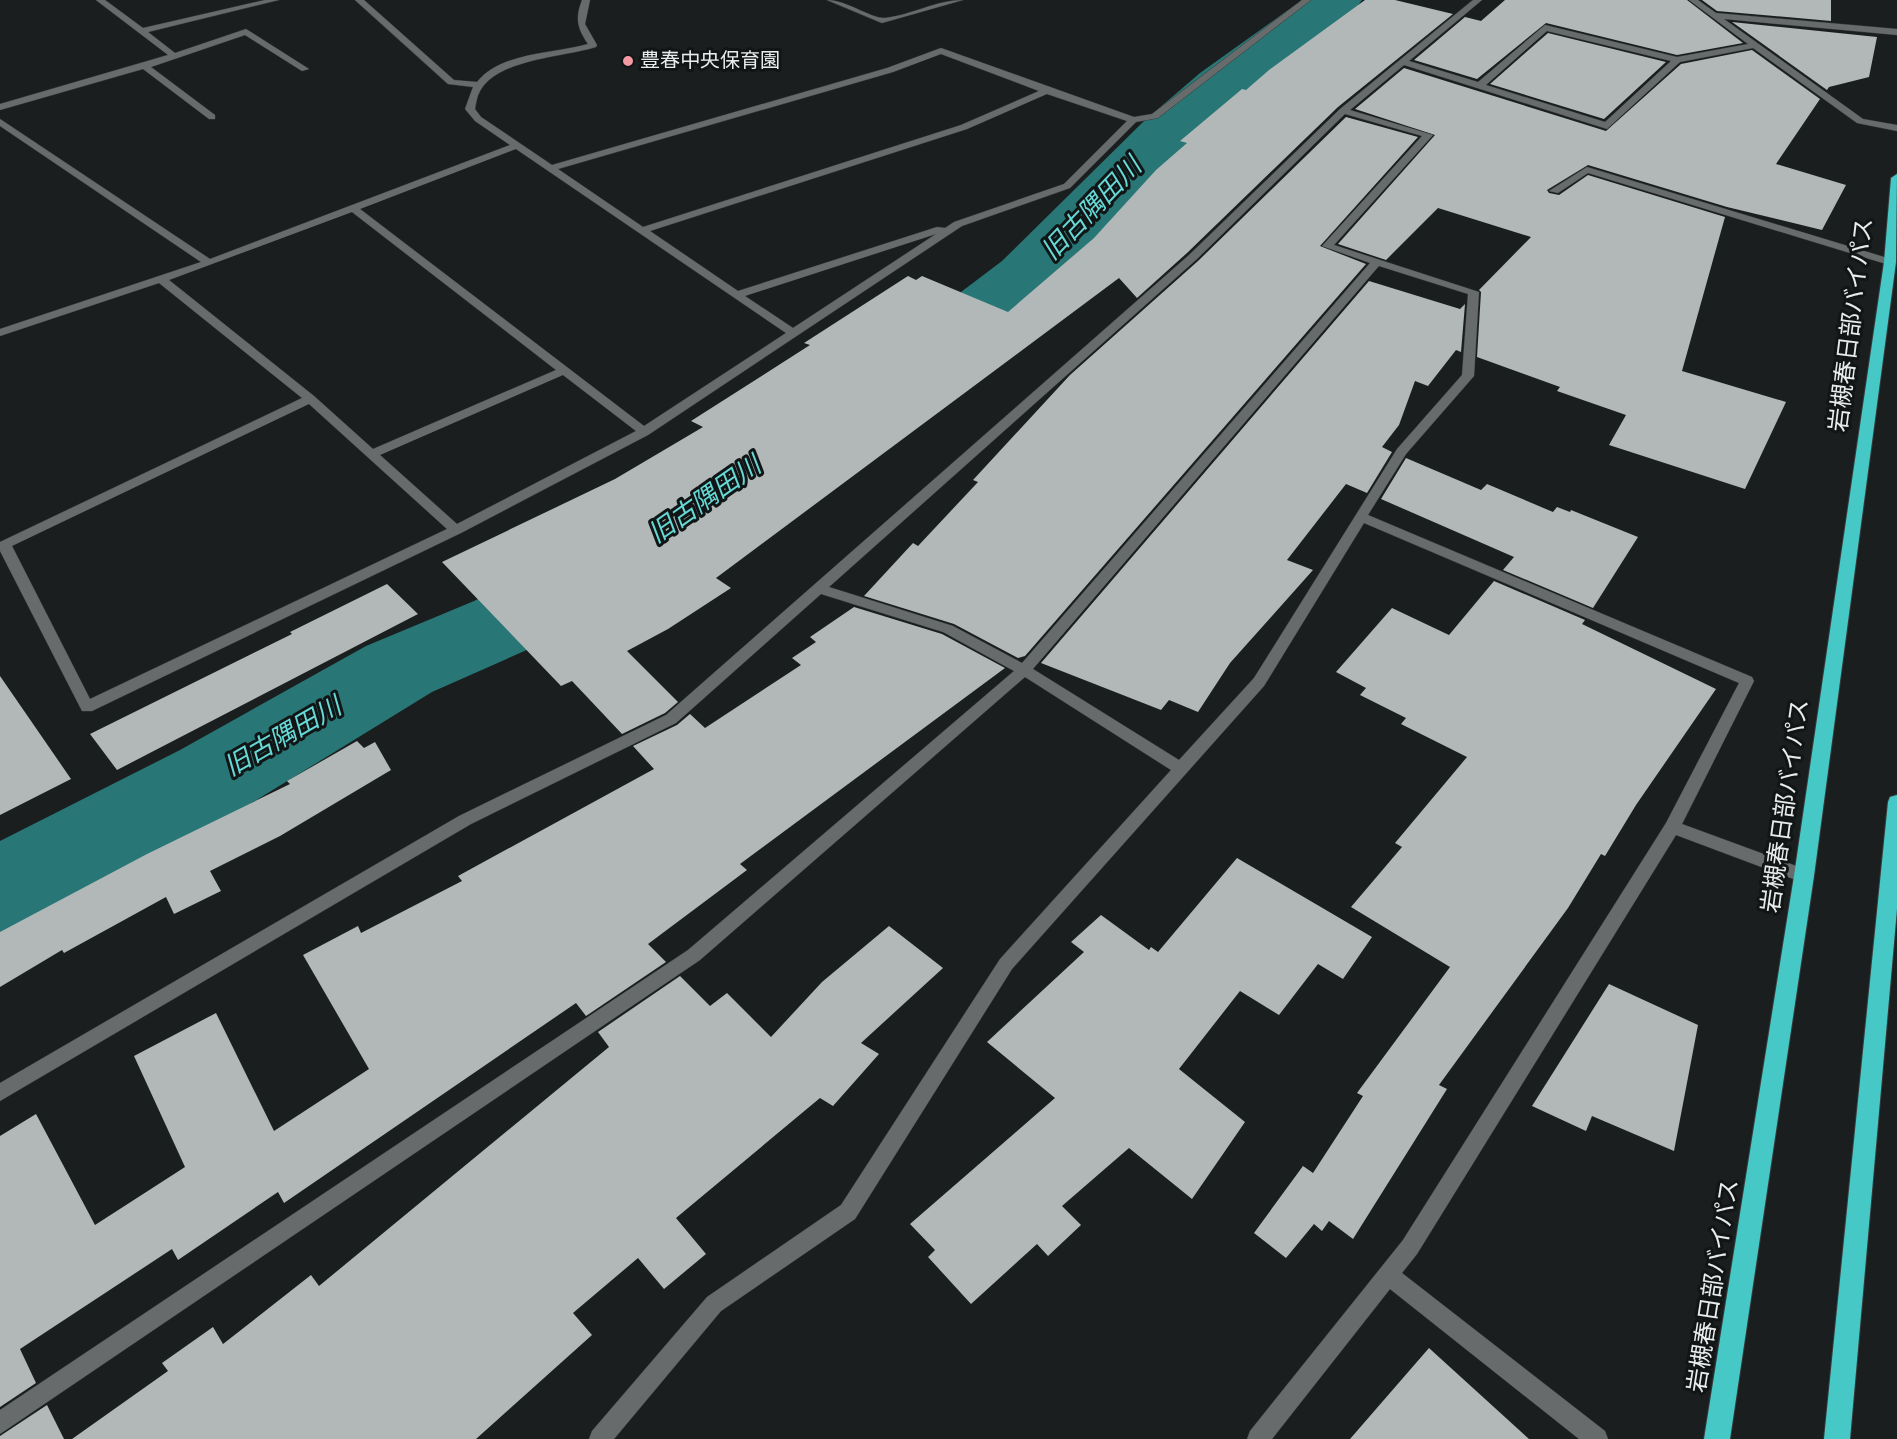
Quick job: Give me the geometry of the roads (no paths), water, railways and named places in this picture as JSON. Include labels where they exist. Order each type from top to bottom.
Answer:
[{"type":"highway","name":"岩槻春日部バイパス","points":[[1717,1439],[1804,876],[1890,262],[1897,178]]},
{"type":"highway","points":[[1837,1439],[1891,922],[1897,801]]},
{"type":"street","points":[[143,31],[274,0]]},
{"type":"street","points":[[359,0],[451,82],[478,84]]},
{"type":"street","points":[[586,0],[579,16],[580,27],[593,45],[579,50],[518,61],[495,70],[478,84],[471,98],[470,109],[478,119],[793,333]]},
{"type":"street","points":[[831,0],[882,21],[959,0]]},
{"type":"street","points":[[551,168],[890,70],[941,51],[1132,120],[1155,116],[1307,0]]},
{"type":"street","points":[[0,1093],[465,819],[671,719],[1193,257],[1343,111],[1478,0]]},
{"type":"street","points":[[1693,0],[1860,121],[1897,128]]},
{"type":"street","points":[[104,1],[174,56]]},
{"type":"street","points":[[1712,15],[1897,32]]},
{"type":"street","points":[[1479,86],[1545,28],[1677,60],[1754,45]]},
{"type":"street","points":[[0,107],[144,66],[246,32],[305,69]]},
{"type":"street","points":[[1404,62],[1606,126],[1677,60]]},
{"type":"street","points":[[144,66],[212,117]]},
{"type":"street","points":[[640,231],[964,127],[1047,91]]},
{"type":"street","points":[[600,1439],[714,1304],[848,1212],[1006,964],[1259,682],[1401,452],[1468,376],[1474,292],[1327,246],[1428,135],[1343,111]]},
{"type":"street","points":[[736,295],[958,224],[1067,186],[1132,120]]},
{"type":"street","points":[[0,122],[209,263]]},
{"type":"street","points":[[0,333],[209,263],[519,145]]},
{"type":"street","points":[[1554,191],[1587,170],[1890,262]]},
{"type":"street","points":[[353,208],[644,432]]},
{"type":"street","points":[[310,399],[2,546],[87,707],[456,530],[644,432],[958,224]]},
{"type":"street","points":[[0,1423],[694,955],[1024,670],[1377,261]]},
{"type":"street","points":[[161,279],[310,399],[456,530]]},
{"type":"street","points":[[371,454],[563,371]]},
{"type":"street","points":[[1258,1439],[1410,1247],[1672,827],[1747,681],[1361,517]]},
{"type":"street","points":[[819,589],[948,629],[1024,670],[1181,769]]},
{"type":"street","points":[[1672,827],[1804,876]]},
{"type":"street","points":[[1388,1275],[1597,1439]]},
{"type":"waterway","name":"旧古隅田川","points":[[879,377],[942,341],[1026,276],[1165,134],[1220,85],[1336,0]]},
{"type":"waterway","name":"旧古隅田川","points":[[0,891],[215,777],[399,669],[506,623],[597,577],[618,562]]},
{"type":"place","name":"豊春中央保育園","points":[[628,61]]}]
